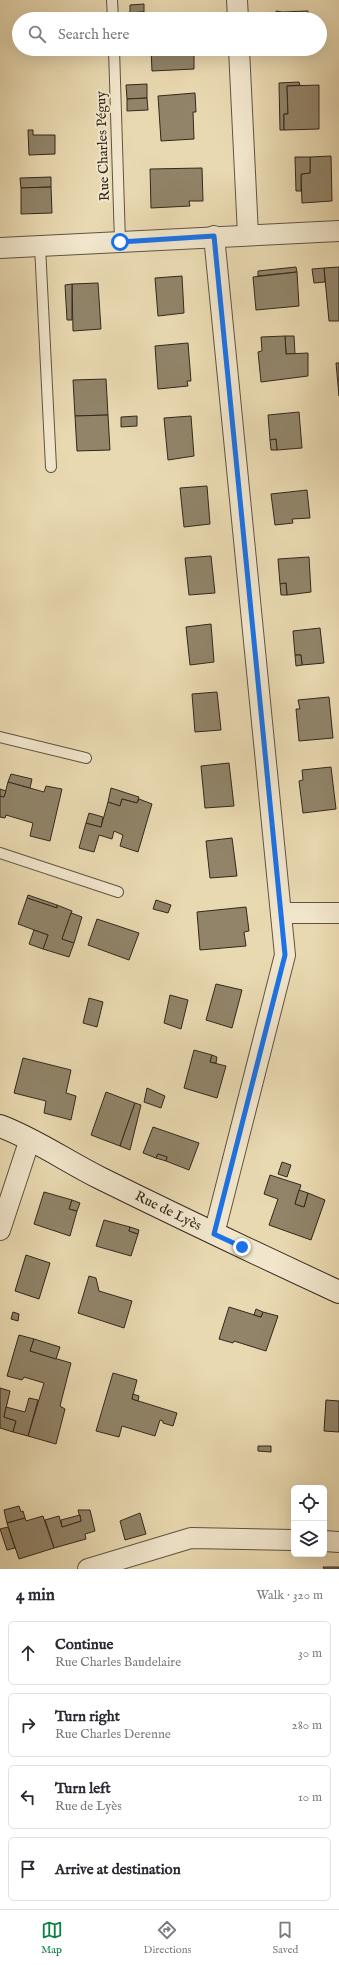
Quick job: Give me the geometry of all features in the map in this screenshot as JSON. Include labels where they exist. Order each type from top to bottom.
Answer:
[{"type":"street","points":[[237,0],[238,12]]},
{"type":"street","points":[[239,56],[248,235]]},
{"type":"street","points":[[0,248],[214,236],[339,231]]},
{"type":"street","points":[[214,236],[285,955],[214,1234]]},
{"type":"street","points":[[281,913],[339,913]]},
{"type":"street","name":"Rue de Lyès","points":[[0,1126],[30,1139],[98,1177],[214,1234],[339,1292]]},
{"type":"street","points":[[0,1230],[30,1139]]},
{"type":"street","points":[[88,1569],[191,1538],[291,1540]]},
{"type":"street","points":[[327,1541],[339,1542]]},
{"type":"lane","points":[[112,0],[113,12]]},
{"type":"lane","name":"Rue Charles Péguy","points":[[114,56],[120,242]]},
{"type":"lane","points":[[40,246],[51,467]]},
{"type":"lane","points":[[0,737],[86,758]]},
{"type":"lane","points":[[0,853],[118,892]]},
{"type":"building","points":[[144,4],[144,12],[130,12],[130,5]]},
{"type":"building","points":[[308,11],[308,12],[282,12]]},
{"type":"building","points":[[151,56],[194,56],[194,69],[152,71]]},
{"type":"building","points":[[299,82],[300,85],[287,86],[288,114],[284,114],[284,130],[280,130],[279,83]]},
{"type":"building","points":[[147,84],[147,98],[127,99],[126,85]]},
{"type":"building","points":[[319,85],[319,129],[284,130],[284,114],[288,114],[287,86]]},
{"type":"building","points":[[195,93],[196,112],[193,112],[194,139],[161,141],[158,96]]},
{"type":"building","points":[[147,98],[148,110],[127,111],[127,99]]},
{"type":"building","points":[[28,130],[33,130],[33,135],[55,135],[55,154],[29,155]]},
{"type":"building","points":[[331,156],[332,201],[302,203],[301,174],[310,173],[310,157]]},
{"type":"building","points":[[295,157],[310,157],[310,173],[301,174],[301,191],[296,191]]},
{"type":"building","points":[[202,168],[203,201],[189,201],[190,206],[151,208],[150,169]]},
{"type":"building","points":[[51,177],[51,187],[21,188],[20,178]]},
{"type":"building","points":[[51,187],[52,213],[21,214],[21,188]]},
{"type":"building","points":[[296,267],[297,272],[258,276],[258,271]]},
{"type":"building","points":[[339,267],[339,321],[329,321],[324,268]]},
{"type":"building","points":[[324,268],[325,282],[314,283],[312,269]]},
{"type":"building","points":[[297,272],[299,306],[256,310],[253,277]]},
{"type":"building","points":[[182,276],[184,313],[158,316],[155,278]]},
{"type":"building","points":[[98,283],[101,329],[73,331],[72,284]]},
{"type":"building","points":[[72,284],[72,320],[67,320],[65,285]]},
{"type":"building","points":[[285,336],[294,336],[295,354],[286,354]]},
{"type":"building","points":[[285,336],[286,354],[308,353],[308,376],[261,382],[258,352],[262,351],[261,337]]},
{"type":"building","points":[[188,343],[191,381],[187,381],[188,386],[158,389],[155,346]]},
{"type":"building","points":[[336,363],[339,363],[339,396]]},
{"type":"building","points":[[106,379],[108,415],[75,416],[73,380]]},
{"type":"building","points":[[299,412],[302,448],[277,450],[276,439],[270,440],[268,415]]},
{"type":"building","points":[[108,415],[110,450],[77,451],[75,416]]},
{"type":"building","points":[[137,416],[137,426],[121,427],[121,417]]},
{"type":"building","points":[[191,416],[194,456],[168,460],[164,418]]},
{"type":"building","points":[[276,439],[277,450],[271,450],[270,440]]},
{"type":"building","points":[[207,486],[210,524],[184,527],[180,488]]},
{"type":"building","points":[[307,490],[310,518],[292,519],[293,523],[275,525],[271,494]]},
{"type":"building","points":[[211,556],[215,593],[189,595],[185,558]]},
{"type":"building","points":[[309,557],[311,592],[287,595],[286,583],[280,584],[278,559]]},
{"type":"building","points":[[286,583],[287,595],[281,595],[280,584]]},
{"type":"building","points":[[211,624],[214,662],[190,665],[186,627]]},
{"type":"building","points":[[320,628],[324,663],[302,665],[301,655],[295,655],[293,631]]},
{"type":"building","points":[[295,655],[301,655],[302,665],[296,666]]},
{"type":"building","points":[[217,692],[221,730],[195,732],[192,694]]},
{"type":"building","points":[[329,697],[333,738],[299,741],[296,709],[300,709],[298,700]]},
{"type":"building","points":[[229,763],[234,806],[205,808],[201,766]]},
{"type":"building","points":[[331,767],[336,809],[303,813],[299,781],[303,780],[302,770]]},
{"type":"building","points":[[11,774],[32,779],[30,788],[8,782]]},
{"type":"building","points":[[8,782],[44,792],[46,786],[62,789],[50,841],[30,836],[33,823],[6,815],[5,818],[0,817],[0,796],[4,797]]},
{"type":"building","points":[[111,788],[139,797],[137,803],[122,799],[120,806],[108,802]]},
{"type":"building","points":[[0,789],[6,791],[4,797],[0,796]]},
{"type":"building","points":[[122,799],[137,803],[139,799],[152,804],[138,852],[120,846],[123,835],[114,831],[112,839],[99,835],[94,852],[79,848],[86,823],[101,827],[108,802],[120,806]]},
{"type":"building","points":[[89,813],[103,817],[101,827],[86,823]]},
{"type":"building","points":[[232,838],[237,876],[210,878],[206,841]]},
{"type":"building","points":[[28,895],[57,905],[57,908],[27,898]]},
{"type":"building","points":[[27,898],[57,908],[57,905],[72,911],[62,939],[74,943],[69,957],[43,949],[48,935],[18,924]]},
{"type":"building","points":[[156,900],[171,905],[168,913],[153,909]]},
{"type":"building","points":[[246,907],[249,931],[244,932],[246,946],[200,950],[197,912]]},
{"type":"building","points":[[71,913],[82,917],[74,943],[62,939]]},
{"type":"building","points":[[97,919],[139,933],[129,960],[88,945]]},
{"type":"building","points":[[34,930],[48,935],[43,949],[29,944]]},
{"type":"building","points":[[216,984],[242,990],[232,1028],[206,1020]]},
{"type":"building","points":[[170,995],[188,1000],[181,1029],[164,1023]]},
{"type":"building","points":[[89,998],[103,1002],[97,1027],[83,1023]]},
{"type":"building","points":[[194,1050],[212,1055],[210,1062],[226,1066],[217,1098],[184,1088]]},
{"type":"building","points":[[212,1055],[217,1057],[216,1063],[210,1062]]},
{"type":"building","points":[[23,1058],[71,1070],[66,1093],[76,1096],[71,1120],[44,1113],[46,1101],[14,1093]]},
{"type":"building","points":[[147,1088],[165,1096],[161,1108],[144,1102]]},
{"type":"building","points":[[106,1092],[135,1103],[120,1146],[91,1135]]},
{"type":"building","points":[[135,1103],[141,1105],[130,1150],[120,1146]]},
{"type":"building","points":[[153,1127],[199,1143],[189,1170],[166,1161],[167,1157],[158,1154],[156,1158],[143,1153]]},
{"type":"building","points":[[158,1154],[167,1157],[166,1161],[156,1158]]},
{"type":"building","points":[[282,1162],[291,1165],[287,1177],[278,1174]]},
{"type":"building","points":[[270,1175],[301,1185],[295,1204],[304,1207],[308,1193],[325,1200],[311,1240],[269,1225],[278,1199],[264,1194]]},
{"type":"building","points":[[299,1190],[308,1193],[304,1207],[295,1204]]},
{"type":"building","points":[[44,1192],[72,1200],[69,1209],[77,1211],[70,1236],[34,1224]]},
{"type":"building","points":[[72,1200],[80,1203],[77,1211],[69,1209]]},
{"type":"building","points":[[104,1220],[130,1227],[129,1231],[138,1234],[131,1256],[96,1246]]},
{"type":"building","points":[[130,1227],[139,1230],[138,1234],[129,1231]]},
{"type":"building","points":[[26,1255],[50,1263],[39,1299],[15,1291]]},
{"type":"building","points":[[89,1276],[96,1278],[99,1291],[132,1301],[124,1328],[78,1313]]},
{"type":"building","points":[[229,1307],[261,1317],[263,1312],[278,1316],[266,1351],[234,1341],[233,1343],[219,1339]]},
{"type":"building","points":[[256,1309],[263,1312],[261,1317],[254,1315]]},
{"type":"building","points":[[13,1312],[19,1314],[18,1321],[11,1319]]},
{"type":"building","points":[[19,1335],[34,1339],[30,1351],[71,1363],[60,1406],[65,1409],[56,1444],[28,1436],[44,1383],[24,1377],[22,1380],[7,1376]]},
{"type":"building","points":[[34,1339],[60,1347],[56,1359],[30,1351]]},
{"type":"building","points":[[113,1373],[137,1380],[132,1399],[177,1413],[173,1426],[163,1423],[163,1421],[160,1420],[155,1436],[122,1426],[119,1437],[96,1431]]},
{"type":"building","points":[[0,1388],[10,1391],[4,1417],[16,1421],[13,1432],[0,1428]]},
{"type":"building","points":[[133,1394],[139,1396],[138,1401],[132,1399]]},
{"type":"building","points":[[29,1398],[38,1400],[28,1436],[13,1432],[16,1421],[4,1417],[6,1407],[25,1412]]},
{"type":"building","points":[[326,1400],[339,1401],[339,1432],[324,1431]]},
{"type":"building","points":[[258,1446],[271,1446],[271,1452],[258,1451]]},
{"type":"building","points":[[19,1506],[21,1512],[23,1511],[25,1518],[7,1523],[4,1510]]},
{"type":"building","points":[[78,1510],[90,1510],[95,1531],[85,1534],[86,1539],[54,1548],[45,1520],[59,1516],[62,1527],[81,1521]]},
{"type":"building","points":[[140,1513],[146,1534],[125,1540],[120,1521]]},
{"type":"building","points":[[80,1515],[81,1521],[62,1527],[61,1520]]},
{"type":"building","points":[[43,1516],[54,1548],[19,1559],[7,1523],[25,1518],[26,1521]]},
{"type":"building","points":[[8,1527],[15,1548],[7,1550],[0,1529]]},
{"type":"building","points":[[323,1567],[339,1567],[339,1569],[324,1569]]},
{"type":"route","points":[[120,242],[214,236],[285,955],[214,1234],[242,1247]]}]
